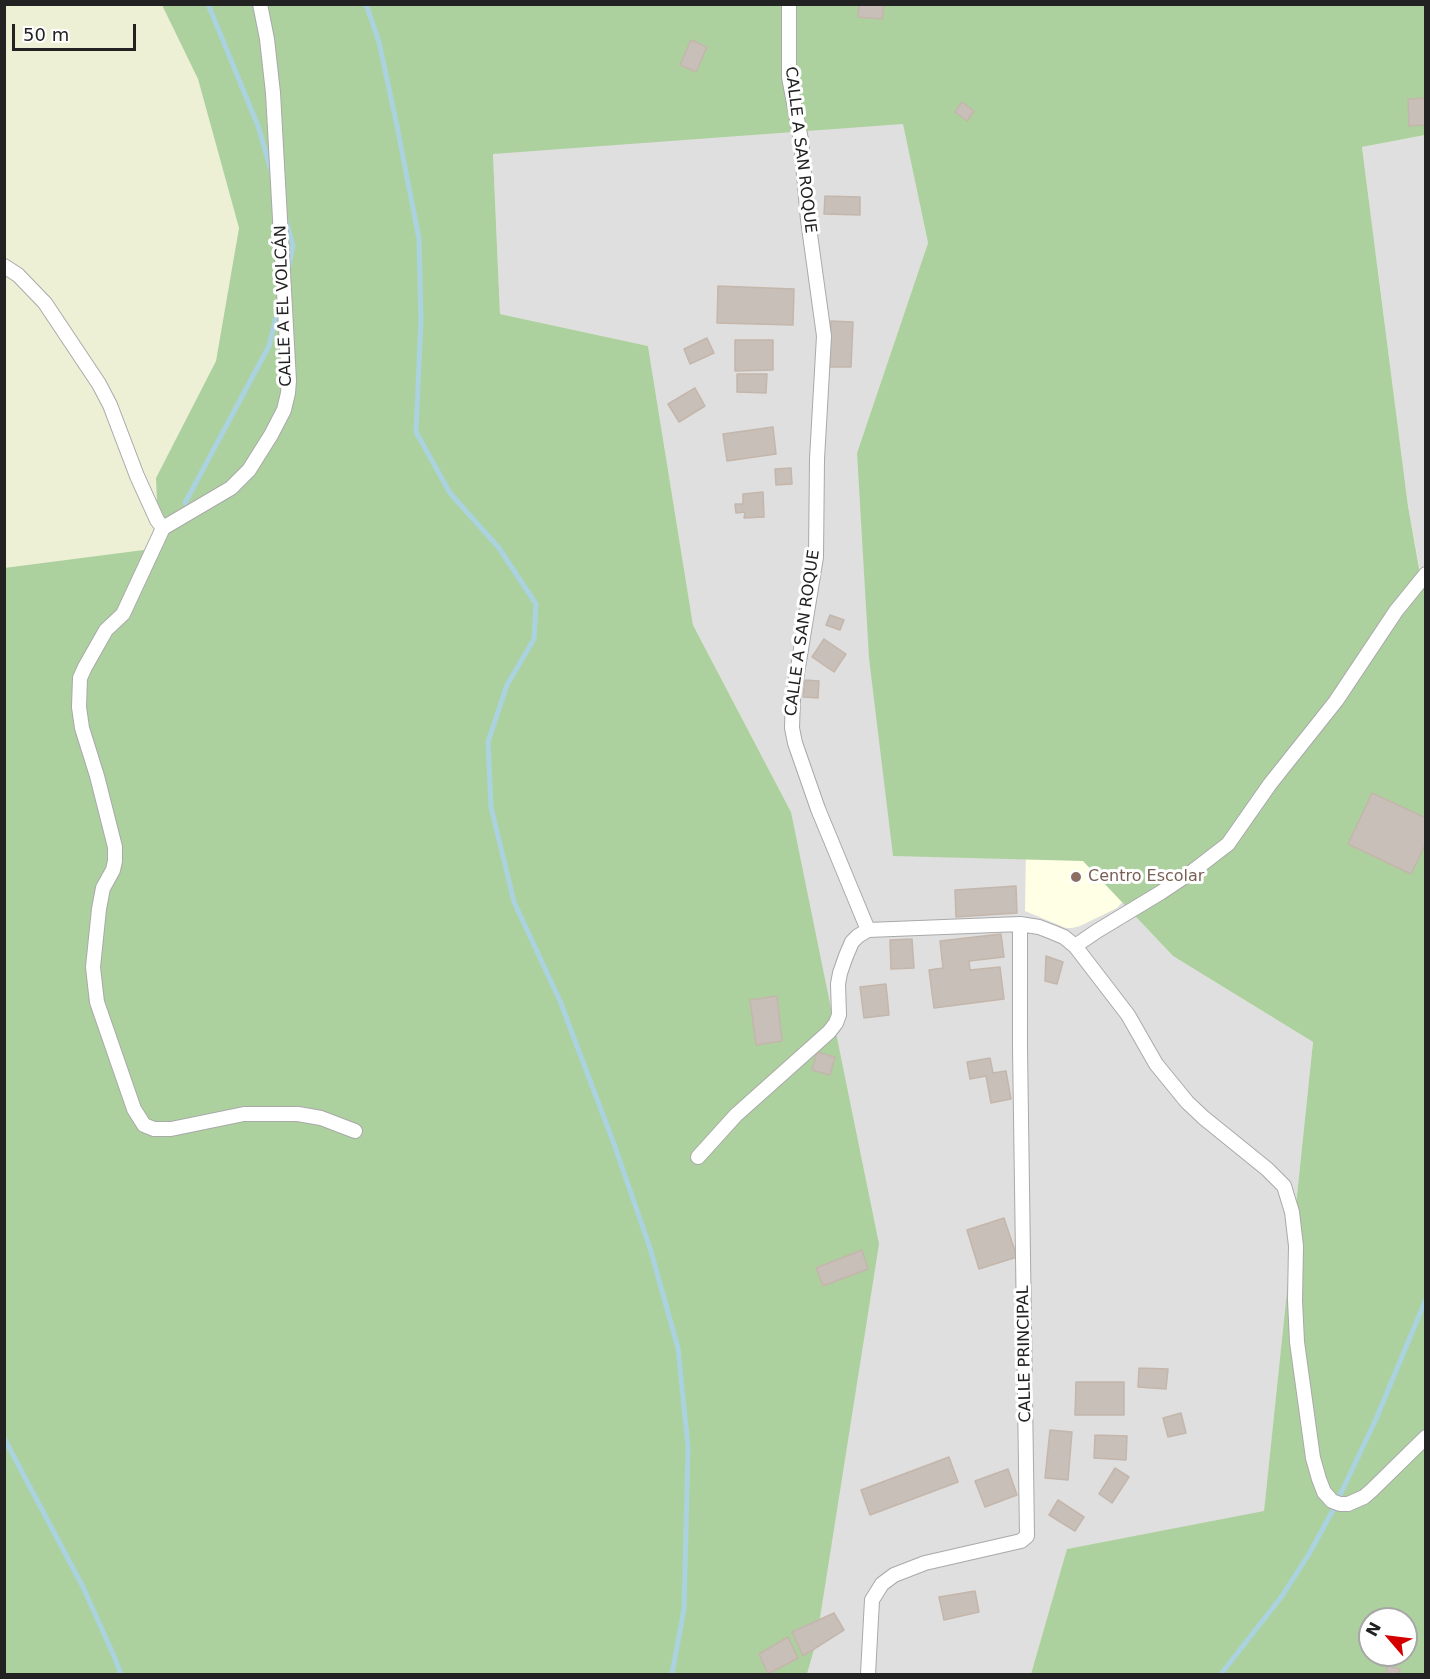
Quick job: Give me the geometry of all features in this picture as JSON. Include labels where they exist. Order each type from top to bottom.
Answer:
[{"type":"street","name":"CALLE A EL VOLCÁN","points":[[163,528],[231,489],[249,470],[284,410],[288,393],[273,93],[267,39],[260,4]]},
{"type":"street","name":"CALLE A SAN ROQUE","points":[[789,4],[789,76],[801,140],[808,220],[824,336],[817,470],[816,557],[793,698],[792,728],[818,809],[868,930]]},
{"type":"street","points":[[4,266],[18,275],[45,303],[99,384],[110,405],[136,476],[163,528],[123,614],[106,630],[85,667],[79,686],[82,728],[115,847],[113,870],[104,888],[99,909],[93,967],[97,1002],[135,1109],[144,1125],[154,1129],[171,1129],[244,1114],[298,1114],[321,1118],[355,1131]]},
{"type":"street","points":[[1075,946],[1193,871],[1228,844],[1270,784],[1336,701],[1396,611],[1425,574]]},
{"type":"street","points":[[698,1157],[736,1116],[829,1032],[836,1023],[839,1015],[840,973],[852,942],[858,936],[868,930],[1020,924],[1052,932],[1075,946],[1128,1015],[1156,1064],[1187,1102],[1268,1169],[1284,1186],[1292,1212],[1296,1246],[1297,1342],[1313,1458],[1324,1492],[1332,1501],[1340,1504],[1364,1497],[1425,1437]]},
{"type":"street","name":"CALLE PRINCIPAL","points":[[868,1674],[872,1600],[882,1584],[894,1575],[925,1563],[1021,1541],[1027,1536],[1020,924]]},
{"type":"shaded area","points":[[4,5],[162,5],[198,79],[239,228],[216,361],[156,478],[159,548],[5,568]]},
{"type":"shaded area","points":[[903,123],[928,243],[857,453],[1083,861],[1173,956],[1313,1042],[1264,1512],[1068,1549],[1031,1674],[807,1674],[816,1643],[791,812],[693,625],[648,346],[500,314],[493,153]]},
{"type":"shaded area","points":[[1425,135],[1426,574],[1422,580],[1408,506],[1362,147]]},
{"type":"shaded area","name":"Centro Escolar","points":[[1026,852],[1129,857],[1126,898],[1117,908],[1072,928],[1066,928],[1025,911]]},
{"type":"green space","points":[[162,5],[1425,5],[1425,135],[1362,147],[1408,506],[1421,579],[1426,574],[1425,1674],[1031,1674],[1067,1549],[1264,1511],[1313,1042],[1173,956],[1083,861],[893,856],[869,658],[857,453],[928,243],[903,124],[493,154],[500,314],[648,346],[693,625],[791,812],[879,1244],[816,1643],[807,1674],[5,1674],[4,568],[159,548],[156,478],[216,361],[239,228],[198,79]]},
{"type":"building","points":[[859,4],[884,4],[882,19],[858,17]]},
{"type":"building","points":[[691,40],[707,47],[696,72],[680,65]]},
{"type":"building","points":[[1426,98],[1426,125],[1409,126],[1408,99]]},
{"type":"building","points":[[962,102],[974,111],[967,121],[955,112]]},
{"type":"building","points":[[825,196],[860,197],[860,215],[824,214]]},
{"type":"building","points":[[718,286],[794,289],[793,325],[717,323]]},
{"type":"building","points":[[831,321],[853,322],[851,367],[829,367]]},
{"type":"building","points":[[707,338],[714,353],[690,364],[684,349]]},
{"type":"building","points":[[735,340],[773,340],[773,370],[735,371]]},
{"type":"building","points":[[737,374],[767,374],[766,393],[737,392]]},
{"type":"building","points":[[695,388],[705,406],[679,422],[668,404]]},
{"type":"building","points":[[773,427],[776,454],[727,461],[723,434]]},
{"type":"building","points":[[791,468],[792,484],[776,485],[775,469]]},
{"type":"building","points":[[763,492],[764,517],[744,518],[745,512],[736,513],[735,504],[743,504],[743,494]]},
{"type":"building","points":[[830,615],[844,620],[840,630],[826,625]]},
{"type":"building","points":[[824,639],[846,654],[834,672],[812,657]]},
{"type":"building","points":[[805,680],[819,681],[818,698],[803,697]]},
{"type":"building","points":[[1372,793],[1426,818],[1426,843],[1411,874],[1348,844]]},
{"type":"building","points":[[1016,886],[1017,913],[956,917],[955,890]]},
{"type":"building","points":[[1001,934],[1004,957],[969,961],[970,970],[1000,967],[1004,999],[934,1008],[929,970],[943,968],[940,941]]},
{"type":"building","points":[[912,939],[914,968],[891,969],[890,940]]},
{"type":"building","points":[[1046,956],[1063,962],[1057,984],[1045,981]]},
{"type":"building","points":[[886,984],[889,1015],[864,1018],[860,987]]},
{"type":"building","points":[[777,996],[782,1041],[756,1045],[750,1000]]},
{"type":"building","points":[[817,1052],[835,1057],[830,1075],[812,1070]]},
{"type":"building","points":[[990,1058],[993,1073],[1006,1071],[1011,1099],[991,1103],[986,1076],[970,1079],[967,1062]]},
{"type":"building","points":[[1004,1218],[1017,1257],[979,1269],[967,1230]]},
{"type":"building","points":[[862,1250],[868,1269],[823,1286],[816,1268]]},
{"type":"building","points":[[1139,1368],[1168,1369],[1166,1389],[1138,1387]]},
{"type":"building","points":[[1076,1382],[1124,1382],[1124,1415],[1075,1415]]},
{"type":"building","points":[[1181,1413],[1186,1433],[1168,1437],[1163,1418]]},
{"type":"building","points":[[1050,1430],[1072,1432],[1068,1480],[1045,1478]]},
{"type":"building","points":[[1095,1435],[1127,1436],[1126,1460],[1094,1458]]},
{"type":"building","points":[[949,1457],[958,1482],[870,1515],[861,1490]]},
{"type":"building","points":[[1115,1468],[1129,1477],[1112,1503],[1099,1494]]},
{"type":"building","points":[[1008,1469],[1017,1495],[985,1507],[975,1481]]},
{"type":"building","points":[[1058,1500],[1084,1517],[1075,1531],[1049,1515]]},
{"type":"building","points":[[975,1591],[979,1612],[944,1620],[939,1597]]},
{"type":"building","points":[[834,1613],[844,1630],[803,1656],[792,1632]]},
{"type":"building","points":[[788,1637],[798,1658],[768,1674],[759,1654]]},
{"type":"building","points":[[1387,1667],[1400,1669],[1399,1674],[1386,1674]]},
{"type":"waterway","points":[[208,4],[258,126],[272,174]]},
{"type":"waterway","points":[[366,4],[379,42],[419,239],[421,320],[416,432],[450,493],[499,548],[536,604],[534,639],[507,685],[488,742],[491,807],[514,902],[560,1001],[614,1144],[650,1248],[678,1348],[688,1447],[684,1609],[672,1674]]},
{"type":"waterway","points":[[286,220],[293,246],[288,269]]},
{"type":"waterway","points":[[185,503],[269,346],[280,301]]},
{"type":"waterway","points":[[1221,1674],[1282,1596],[1309,1554],[1333,1510],[1376,1419],[1426,1299]]},
{"type":"waterway","points":[[4,1438],[83,1587],[121,1674]]},
{"type":"place","name":"Centro Escolar","points":[[1076,877]]}]
